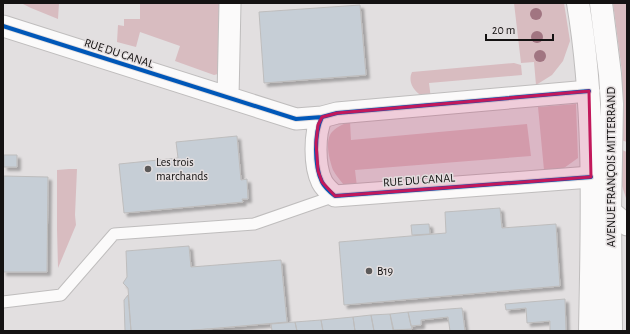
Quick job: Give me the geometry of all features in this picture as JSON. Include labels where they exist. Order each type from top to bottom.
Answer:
[{"type":"main road","name":"AVENUE FRANÇOIS MITTERRAND","points":[[578,3],[589,92],[591,236],[590,331]]},
{"type":"main road","name":"AVENUE FRANÇOIS MITTERRAND","points":[[601,3],[610,74],[612,111],[610,211],[611,331]]},
{"type":"street","points":[[228,97],[230,3]]},
{"type":"street","name":"RUE DU CANAL","points":[[3,26],[296,119],[402,108],[589,92]]},
{"type":"street","points":[[322,117],[318,125],[316,143],[318,171],[322,182],[335,196]]},
{"type":"street","name":"RUE DU CANAL","points":[[335,196],[590,177]]},
{"type":"street","points":[[610,211],[627,225]]},
{"type":"lane","points":[[3,302],[61,295],[114,234],[254,224],[335,196]]},
{"type":"highlighted area","points":[[589,91],[591,177],[335,196],[322,182],[318,171],[316,143],[318,125],[322,117],[337,113]]},
{"type":"shaded area","points":[[21,3],[59,3],[58,19],[31,8]]},
{"type":"shaded area","points":[[140,3],[219,3],[221,67],[218,74],[214,75],[175,61],[180,46],[140,32],[136,47],[117,42],[118,25],[124,26],[124,19],[140,19]]},
{"type":"shaded area","points":[[514,3],[564,3],[570,41],[563,61],[552,75],[536,85],[534,62],[521,63]]},
{"type":"shaded area","points":[[613,3],[627,3],[627,142],[621,140],[622,72]]},
{"type":"shaded area","points":[[514,63],[521,65],[522,75],[429,83],[431,99],[418,93],[412,86],[411,81],[412,72]]},
{"type":"shaded area","points":[[576,104],[578,158],[564,168],[544,170],[538,107]]},
{"type":"shaded area","points":[[350,121],[351,140],[527,124],[531,156],[355,170],[357,187],[346,188],[333,170],[328,144],[330,135],[333,131],[339,126]]},
{"type":"shaded area","points":[[622,150],[627,152],[627,201],[620,180]]},
{"type":"shaded area","points":[[77,169],[76,225],[58,268],[57,170]]},
{"type":"building","points":[[360,5],[366,75],[264,83],[259,12]]},
{"type":"building","points":[[237,136],[241,180],[247,179],[248,199],[242,199],[243,202],[124,213],[119,164],[178,158],[176,142]]},
{"type":"building","points":[[4,155],[17,155],[17,167],[4,167]]},
{"type":"building","points":[[4,176],[48,177],[47,272],[3,272]]},
{"type":"building","points":[[500,208],[502,228],[556,224],[560,286],[344,305],[339,242],[446,233],[445,212]]},
{"type":"building","points":[[429,224],[430,234],[412,235],[411,225]]},
{"type":"building","points":[[189,246],[191,267],[281,260],[287,322],[184,331],[131,331],[128,288],[123,283],[127,277],[126,251]]},
{"type":"building","points":[[128,295],[131,331],[125,331],[124,300]]},
{"type":"building","points":[[565,299],[566,331],[550,331],[550,321],[527,323],[526,308],[506,310],[505,304]]},
{"type":"building","points":[[462,308],[465,331],[450,331],[448,317],[421,320],[421,325],[411,326],[408,312]]},
{"type":"building","points":[[408,312],[412,329],[393,330],[390,314]]},
{"type":"building","points":[[390,314],[394,331],[374,331],[371,315]]},
{"type":"building","points":[[371,315],[374,331],[355,331],[353,317]]},
{"type":"building","points":[[353,317],[355,331],[323,331],[321,320]]},
{"type":"building","points":[[321,320],[323,331],[297,331],[295,322]]},
{"type":"building","points":[[295,322],[297,331],[272,331],[271,324]]},
{"type":"building","points":[[208,329],[209,331],[184,331]]},
{"type":"cycle path","points":[[3,26],[296,119],[322,117],[337,113],[589,91]]},
{"type":"cycle path","points":[[322,117],[316,140],[316,159],[319,175],[323,184],[335,196],[591,177]]},
{"type":"place","name":"Les trois marchands","points":[[148,169]]},
{"type":"place","name":"B19","points":[[369,271]]}]
